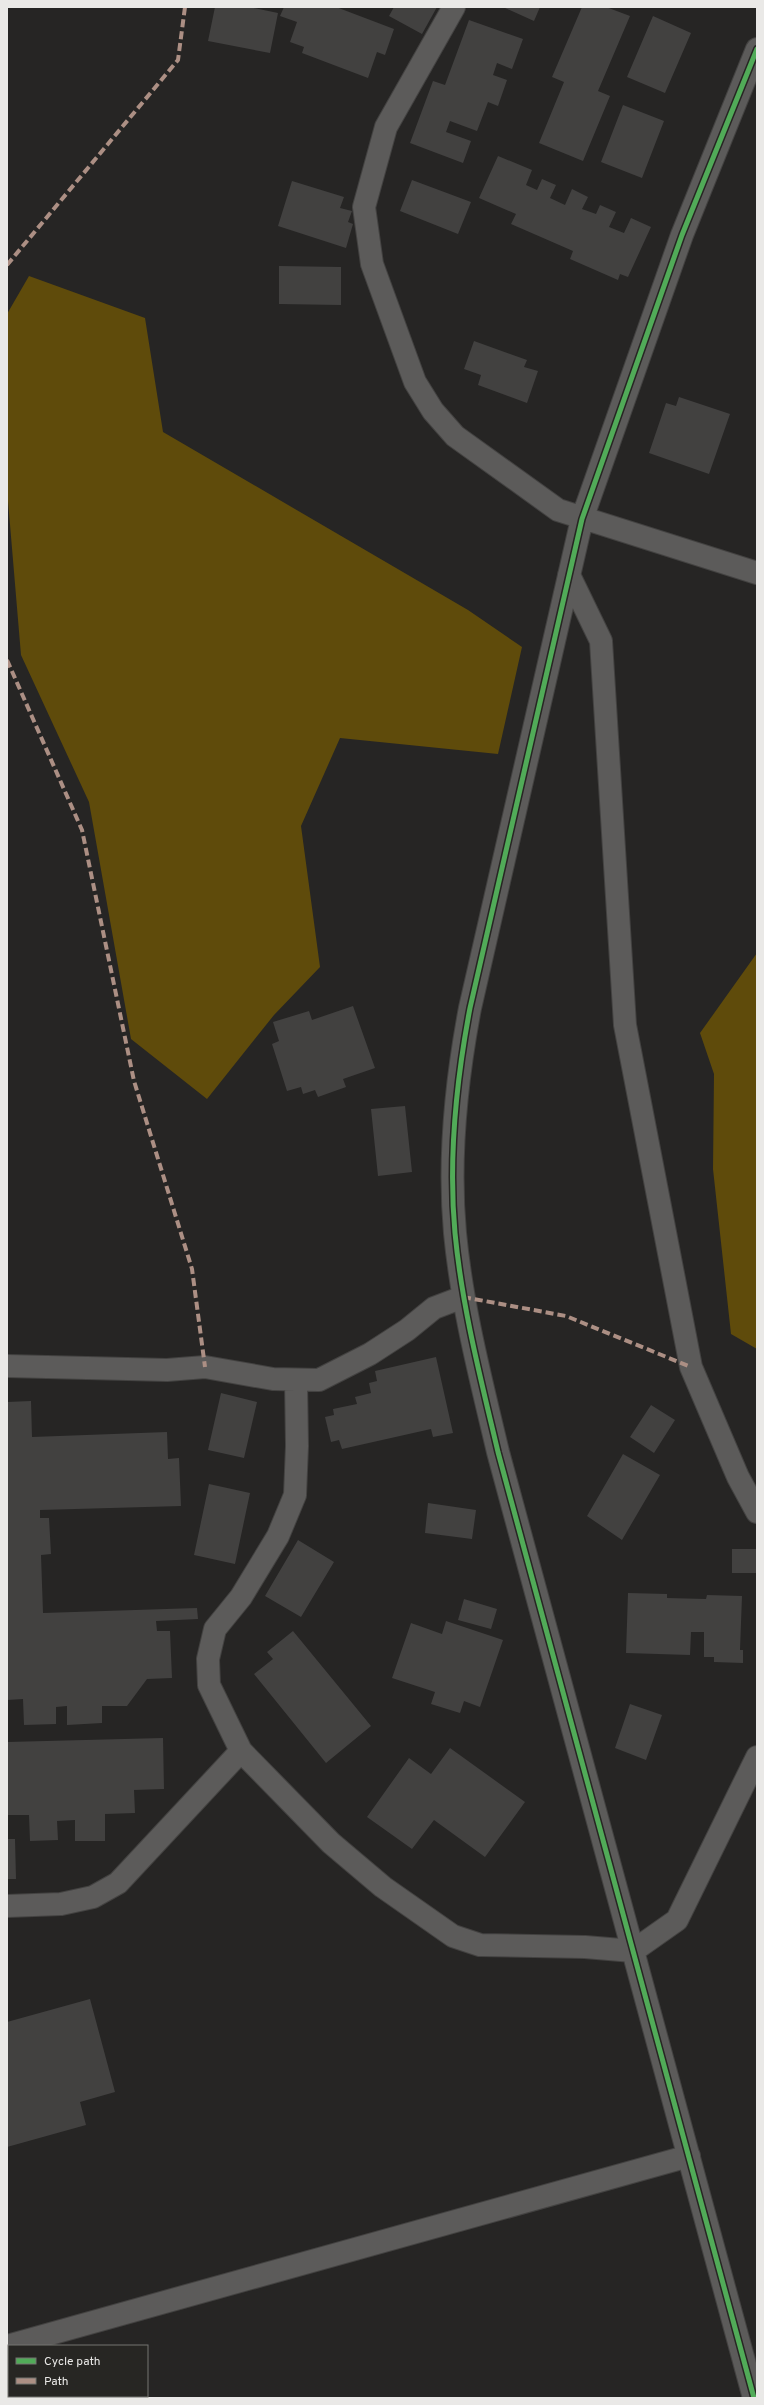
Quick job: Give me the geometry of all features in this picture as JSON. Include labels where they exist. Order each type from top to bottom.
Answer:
[{"type":"street","points":[[454,7],[386,127],[364,207],[372,264],[415,382],[433,411],[461,440],[558,510],[582,519],[757,573]]},
{"type":"street","points":[[754,2398],[498,1452],[463,1296],[455,1232],[453,1178],[458,1072],[470,1008],[582,519],[682,235],[757,49]]},
{"type":"street","points":[[569,575],[601,641],[625,1025],[691,1367],[738,1477],[757,1512]]},
{"type":"street","points":[[7,1366],[166,1370],[206,1367],[296,1380],[319,1380],[370,1354],[407,1330],[434,1308],[463,1296]]},
{"type":"street","points":[[296,1380],[297,1446],[295,1495],[278,1536],[240,1597],[215,1629],[208,1659],[209,1685],[242,1751],[331,1844],[383,1887],[453,1936],[480,1945],[585,1947],[633,1951],[677,1920],[757,1757]]},
{"type":"street","points":[[7,1906],[61,1904],[92,1897],[118,1883],[242,1751]]},
{"type":"street","points":[[11,2345],[689,2156]]},
{"type":"shaded area","points":[[29,276],[145,318],[163,432],[468,610],[522,647],[498,754],[340,738],[301,826],[320,967],[274,1015],[207,1099],[131,1039],[89,802],[21,655],[7,489],[7,314]]},
{"type":"shaded area","points":[[757,953],[757,1349],[731,1334],[713,1169],[714,1074],[700,1033]]},
{"type":"building","points":[[215,7],[249,7],[278,13],[270,53],[208,41]]},
{"type":"building","points":[[284,7],[336,7],[394,29],[385,55],[377,52],[368,78],[302,53],[304,47],[290,42],[297,22],[280,16]]},
{"type":"building","points":[[394,7],[437,7],[422,34],[389,16]]},
{"type":"building","points":[[503,7],[540,7],[534,21]]},
{"type":"building","points":[[582,7],[606,7],[630,16],[598,91],[610,96],[583,161],[539,143],[564,82],[552,77]]},
{"type":"building","points":[[653,16],[691,33],[665,93],[627,77]]},
{"type":"building","points":[[469,20],[523,39],[512,69],[497,63],[493,75],[507,80],[498,106],[488,102],[477,131],[450,121],[446,132],[471,141],[463,163],[410,143],[433,81],[445,85]]},
{"type":"building","points":[[623,105],[664,121],[642,178],[601,162]]},
{"type":"building","points":[[498,156],[532,170],[526,185],[537,190],[542,179],[556,185],[550,198],[565,205],[572,189],[588,197],[582,209],[596,214],[600,205],[616,212],[609,227],[624,233],[631,218],[651,227],[628,277],[620,274],[618,280],[570,259],[573,251],[511,224],[516,214],[479,198]]},
{"type":"building","points":[[412,180],[471,202],[458,234],[400,211]]},
{"type":"building","points":[[292,181],[344,197],[340,208],[352,211],[348,222],[353,224],[346,248],[278,226]]},
{"type":"building","points":[[279,266],[341,267],[341,305],[279,304]]},
{"type":"building","points":[[474,341],[527,360],[524,367],[538,371],[527,403],[478,385],[481,375],[464,369]]},
{"type":"building","points":[[679,397],[730,414],[709,474],[649,453],[666,403],[676,406]]},
{"type":"building","points":[[353,1006],[375,1068],[343,1079],[346,1087],[318,1097],[315,1090],[303,1094],[301,1087],[287,1091],[272,1044],[279,1041],[273,1022],[309,1011],[312,1020]]},
{"type":"building","points":[[405,1106],[412,1172],[378,1176],[371,1109]]},
{"type":"building","points":[[436,1357],[453,1433],[433,1437],[431,1429],[342,1449],[339,1440],[331,1442],[325,1417],[334,1415],[333,1409],[357,1404],[355,1397],[371,1393],[369,1383],[377,1381],[375,1371]]},
{"type":"building","points":[[221,1393],[257,1402],[244,1458],[208,1450]]},
{"type":"building","points":[[31,1401],[32,1437],[167,1432],[168,1459],[179,1458],[181,1506],[40,1510],[40,1518],[49,1518],[51,1554],[41,1555],[43,1613],[197,1608],[198,1619],[156,1621],[157,1631],[170,1631],[172,1678],[147,1679],[127,1706],[102,1706],[102,1723],[67,1725],[67,1706],[56,1707],[56,1724],[24,1725],[23,1699],[7,1700],[7,1402]]},
{"type":"building","points":[[651,1405],[675,1420],[654,1453],[630,1437]]},
{"type":"building","points":[[623,1454],[660,1475],[622,1540],[587,1516]]},
{"type":"building","points":[[209,1484],[250,1493],[235,1564],[194,1555]]},
{"type":"building","points":[[428,1503],[476,1510],[472,1539],[425,1533]]},
{"type":"building","points":[[298,1540],[334,1562],[301,1617],[265,1596]]},
{"type":"building","points":[[732,1549],[757,1549],[757,1573],[732,1573]]},
{"type":"building","points":[[628,1593],[667,1594],[667,1598],[706,1599],[707,1595],[742,1596],[740,1650],[743,1650],[743,1663],[714,1662],[714,1657],[704,1657],[704,1632],[691,1632],[690,1655],[626,1653]]},
{"type":"building","points":[[464,1599],[497,1609],[491,1629],[458,1620]]},
{"type":"building","points":[[446,1621],[503,1640],[480,1707],[464,1701],[460,1713],[431,1704],[435,1692],[392,1678],[411,1623],[442,1634]]},
{"type":"building","points":[[293,1631],[371,1726],[326,1763],[254,1674],[273,1659],[267,1652]]},
{"type":"building","points":[[630,1704],[662,1715],[646,1760],[615,1748]]},
{"type":"building","points":[[163,1738],[164,1789],[134,1790],[135,1813],[105,1814],[105,1841],[75,1841],[75,1820],[57,1821],[58,1840],[30,1841],[29,1815],[7,1815],[7,1742]]},
{"type":"building","points":[[450,1748],[525,1802],[485,1857],[434,1820],[412,1849],[367,1817],[409,1758],[431,1774]]},
{"type":"building","points":[[7,1839],[15,1839],[16,1879],[7,1879]]},
{"type":"building","points":[[90,1999],[115,2092],[80,2102],[86,2125],[7,2147],[7,2022]]},
{"type":"marked path","points":[[7,265],[178,60],[185,7]]},
{"type":"marked path","points":[[7,660],[82,830],[134,1081],[192,1269],[205,1367]]},
{"type":"marked path","points":[[463,1297],[566,1316],[691,1367]]},
{"type":"cycle path","points":[[754,2398],[498,1452],[462,1288],[455,1233],[452,1176],[457,1092],[470,1008],[582,519],[682,235],[757,49]]}]
